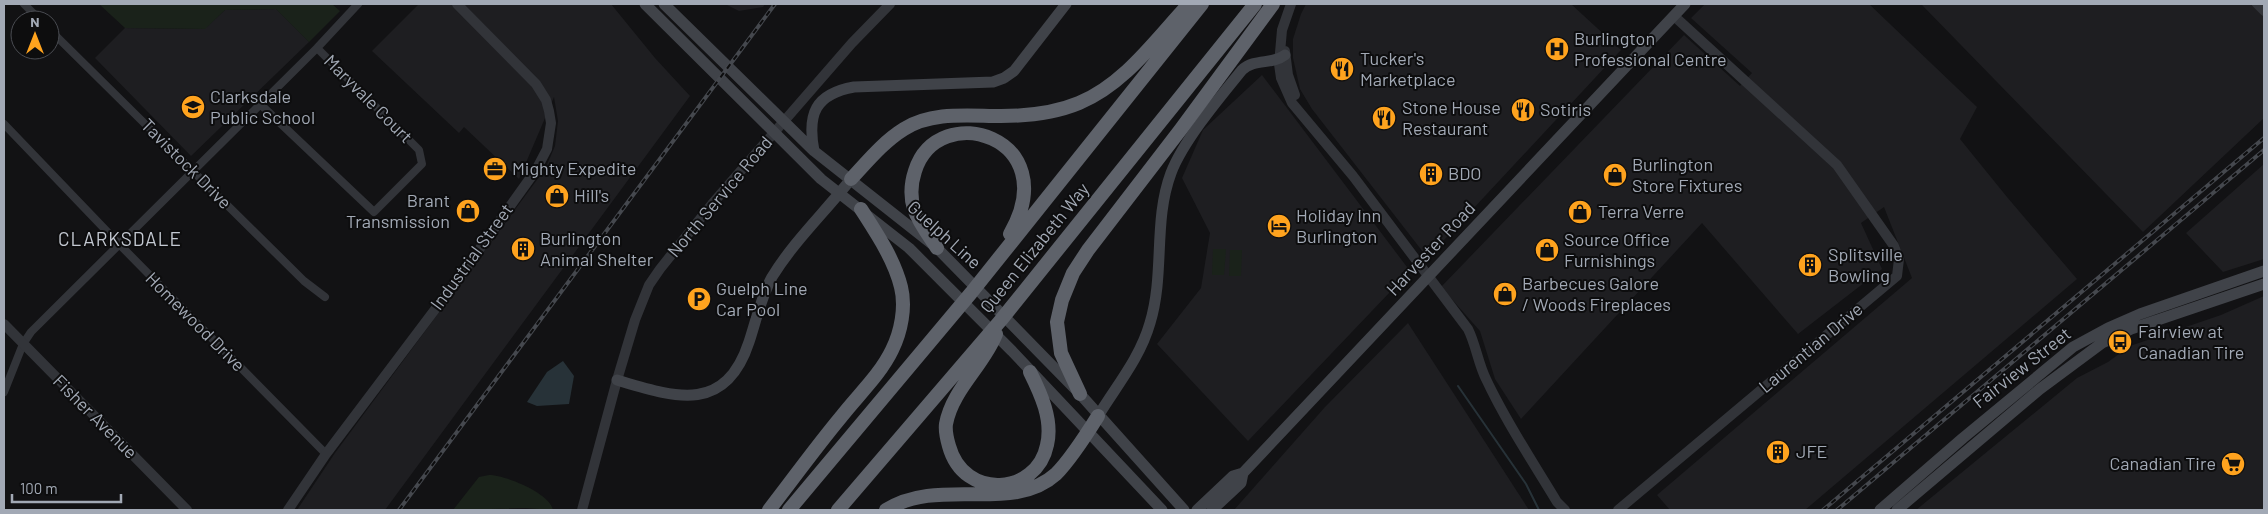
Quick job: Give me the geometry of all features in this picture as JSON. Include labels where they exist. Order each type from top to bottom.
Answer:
[{"type":"highway","points":[[851,179],[888,141],[904,129],[919,122],[953,115],[1002,116],[1047,112],[1064,109],[1101,92],[1122,75],[1189,4]]},
{"type":"highway","name":"Queen Elizabeth Way","points":[[789,510],[971,292],[1202,4]]},
{"type":"highway","name":"Queen Elizabeth Way","points":[[838,510],[1001,320],[1254,4]]},
{"type":"highway","points":[[1080,394],[1061,353],[1057,322],[1062,300],[1073,273],[1088,250],[1182,129],[1273,4]]},
{"type":"highway","points":[[937,248],[914,210],[912,182],[917,164],[932,145],[951,135],[974,133],[989,137],[1006,148],[1018,162],[1024,174],[1026,191],[1021,213],[1011,232],[971,292]]},
{"type":"highway","points":[[769,510],[876,375],[892,351],[898,335],[902,314],[901,288],[882,243],[861,209]]},
{"type":"highway","points":[[1001,320],[992,346],[958,396],[946,423],[946,436],[951,453],[958,468],[967,476],[993,485],[1008,484],[1023,478],[1038,465],[1047,446],[1049,431],[1045,406],[1030,372]]},
{"type":"highway","points":[[886,510],[908,499],[926,496],[958,494],[1015,496],[1035,489],[1056,474],[1098,416]]},
{"type":"main road","name":"Guelph Line","points":[[645,4],[789,147],[840,194],[909,248],[1012,351],[1162,510]]},
{"type":"main road","name":"Guelph Line","points":[[664,4],[814,150],[937,248],[1080,394],[1184,510]]},
{"type":"main road","points":[[814,150],[811,124],[814,112],[825,98],[842,89],[854,87],[993,82],[1004,78],[1014,71],[1066,4]]},
{"type":"main road","name":"Harvester Road","points":[[1212,510],[1240,483],[1243,473],[1685,4]]},
{"type":"main road","points":[[1098,416],[1131,368],[1150,323],[1156,296],[1161,221],[1166,190],[1177,158],[1242,70],[1255,62],[1282,58]]},
{"type":"main road","points":[[617,380],[675,396],[691,396],[704,394],[730,377],[744,357],[771,279],[789,251],[851,179]]},
{"type":"main road","name":"Fairview Street","points":[[1880,510],[2073,347],[2108,328],[2140,314],[2264,271]]},
{"type":"main road","name":"Fairview Street","points":[[1897,510],[2040,389],[2102,343],[2131,330],[2264,284]]},
{"type":"main road","name":"Harvester Road","points":[[1197,510],[1233,476],[1243,473]]},
{"type":"main road","points":[[1218,510],[1226,496]]},
{"type":"street","points":[[4,392],[31,332],[120,245],[259,103],[317,48],[358,4]]},
{"type":"street","name":"Industrial Street","points":[[288,510],[326,454],[461,275],[536,170],[548,149],[549,111],[546,100],[536,84],[457,4]]},
{"type":"street","name":"North Service Road","points":[[582,510],[617,380],[642,302],[660,269],[712,204],[852,43],[890,4]]},
{"type":"street","points":[[1282,58],[1283,24],[1291,4]]},
{"type":"street","points":[[1298,4],[1288,26],[1282,58],[1280,74],[1286,91],[1299,114],[1306,118],[1430,276],[1468,329],[1478,353],[1482,370],[1501,408],[1557,502],[1565,510]]},
{"type":"street","points":[[2256,4],[2264,12]]},
{"type":"street","name":"Laurentian Drive","points":[[1618,510],[1897,276],[1899,259],[1894,246],[1837,165],[1674,16]]},
{"type":"street","name":"Tavistock Drive","points":[[60,40],[304,281],[324,297]]},
{"type":"street","name":"Maryvale Court","points":[[259,103],[374,212],[422,164],[419,150],[317,48]]},
{"type":"street","name":"Homewood Drive","points":[[4,124],[326,454]]},
{"type":"street","name":"Fisher Avenue","points":[[4,324],[187,510]]},
{"type":"shaded area","points":[[99,4],[332,4],[340,11],[309,42],[276,9],[225,10],[205,29],[125,28]]},
{"type":"shaded area","points":[[419,4],[611,4],[655,58],[690,96],[385,510],[297,510],[335,453],[545,169],[555,146],[558,121],[554,97],[519,179],[464,127],[459,133],[372,51]]},
{"type":"shaded area","points":[[725,4],[765,4],[763,7],[739,11]]},
{"type":"shaded area","points":[[1306,4],[1571,4],[1621,50],[1431,254],[1423,252],[1312,109],[1300,89],[1293,58],[1293,39]]},
{"type":"shaded area","points":[[1705,4],[1869,4],[1977,107],[1960,139],[2077,279],[1805,510],[1670,510],[1657,495],[1912,278],[1884,207],[1861,223],[1882,269],[1798,334],[1702,223],[1521,419],[1495,379],[1480,331],[1441,287],[1684,35],[1740,86],[1752,73],[1691,18]]},
{"type":"shaded area","points":[[1921,4],[2264,4],[2264,118],[2143,232]]},
{"type":"shaded area","name":"Clarksdale Public School","points":[[276,9],[309,42],[191,156],[95,58],[125,28],[204,29],[225,10]]},
{"type":"shaded area","points":[[1262,75],[1410,271],[1248,441],[1157,344],[1201,288],[1210,233],[1182,178],[1203,130]]},
{"type":"shaded area","points":[[2264,164],[2264,259],[2223,272],[2186,233]]},
{"type":"shaded area","points":[[1213,249],[1226,249],[1224,275],[1212,275]]},
{"type":"shaded area","points":[[1230,250],[1242,250],[1241,276],[1229,276]]},
{"type":"shaded area","points":[[2264,296],[2264,510],[1916,510],[2077,378],[2108,362],[2130,346],[2221,315]]},
{"type":"shaded area","points":[[1408,323],[1529,510],[1234,510],[1325,407]]},
{"type":"shaded area","points":[[563,361],[574,376],[569,404],[537,406],[527,402],[547,372]]},
{"type":"shaded area","points":[[489,475],[505,478],[536,491],[544,497],[553,510],[525,508],[453,510],[479,477]]},
{"type":"waterway","points":[[1458,386],[1526,484],[1539,510]]},
{"type":"railway","points":[[399,510],[775,4]]},
{"type":"railway","points":[[1823,510],[2264,138]]},
{"type":"railway","points":[[1837,510],[2264,150]]},
{"type":"place","name":"Burlington Professional Centre","points":[[1557,49]]},
{"type":"place","name":"Tucker's Marketplace","points":[[1342,69]]},
{"type":"place","name":"Clarksdale Public School","points":[[193,107]]},
{"type":"place","name":"Sotiris","points":[[1523,110]]},
{"type":"place","name":"Stone House Restaurant","points":[[1384,118]]},
{"type":"place","name":"Mighty Expedite","points":[[495,169]]},
{"type":"place","name":"BDO","points":[[1431,174]]},
{"type":"place","name":"Burlington Store Fixtures","points":[[1615,175]]},
{"type":"place","name":"Hill's","points":[[557,196]]},
{"type":"place","name":"Brant Transmission","points":[[468,211]]},
{"type":"place","name":"Terra Verre","points":[[1580,212]]},
{"type":"place","name":"Holiday Inn Burlington","points":[[1279,226]]},
{"type":"place","name":"Burlington Animal Shelter","points":[[523,249]]},
{"type":"place","name":"Source Office Furnishings","points":[[1547,250]]},
{"type":"place","name":"Splitsville Bowling","points":[[1810,265]]},
{"type":"place","name":"Barbecues Galore / Woods Fireplaces","points":[[1505,294]]},
{"type":"place","name":"Guelph Line Car Pool","points":[[699,299]]},
{"type":"place","name":"Fairview at Canadian Tire","points":[[2120,342]]},
{"type":"place","name":"JFE","points":[[1778,452]]},
{"type":"place","name":"Canadian Tire","points":[[2233,464]]},
{"type":"district","name":"CLARKSDALE","points":[[120,239]]}]
